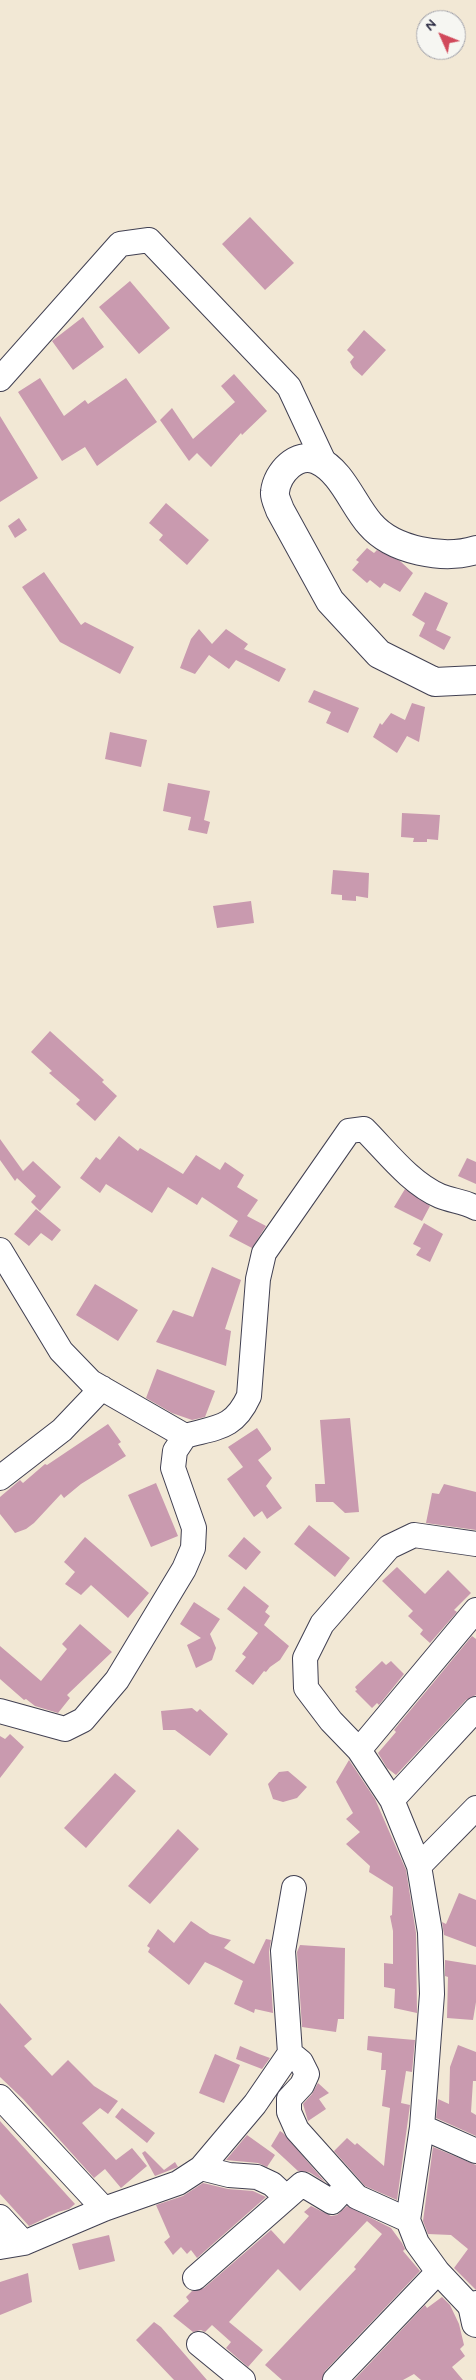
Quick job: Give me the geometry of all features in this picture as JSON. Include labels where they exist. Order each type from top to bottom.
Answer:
[{"type":"main road","points":[[476,550],[463,554],[429,554],[399,544],[371,526],[334,473],[317,459],[306,457],[288,466],[279,475],[275,493],[280,510],[330,601],[379,654],[435,682],[476,680]]},
{"type":"street","points":[[0,379],[120,244],[149,240],[289,387],[324,464]]},
{"type":"street","points":[[0,1711],[65,1730],[82,1720],[117,1680],[184,1569],[193,1548],[194,1528],[173,1468],[175,1451],[186,1436],[228,1424],[242,1412],[249,1396],[258,1279],[264,1253],[349,1131],[364,1129],[418,1183],[440,1196],[466,1202],[476,1208]]},
{"type":"street","points":[[0,1250],[61,1351],[91,1382],[186,1436]]},
{"type":"street","points":[[0,1478],[62,1430],[102,1388]]},
{"type":"street","points":[[475,2312],[438,2272],[417,2243],[408,2220],[422,2127],[432,1994],[430,1932],[419,1866],[392,1800],[359,1750],[331,1720],[306,1688],[305,1658],[322,1624],[390,1547],[414,1535],[476,1544]]},
{"type":"street","points":[[359,1750],[476,1610]]},
{"type":"street","points":[[392,1800],[476,1709]]},
{"type":"street","points":[[419,1866],[476,1808]]},
{"type":"street","points":[[0,2247],[24,2243],[104,2210],[178,2183],[200,2168],[255,2104],[290,2053],[283,1951],[294,1888]]},
{"type":"street","points":[[290,2053],[301,2062],[307,2074],[302,2085],[289,2099],[289,2112],[297,2130],[357,2197],[408,2220]]},
{"type":"street","points":[[0,2096],[104,2210]]},
{"type":"street","points":[[422,2127],[476,2151]]},
{"type":"street","points":[[200,2168],[229,2175],[258,2177],[272,2184],[286,2197]]},
{"type":"street","points":[[195,2278],[302,2184],[332,2202],[347,2186]]},
{"type":"street","points":[[0,2217],[24,2243]]},
{"type":"street","points":[[335,2380],[438,2272]]},
{"type":"street","points":[[199,2344],[243,2380]]},
{"type":"building","points":[[250,217],[294,263],[265,290],[222,244]]},
{"type":"building","points":[[130,281],[170,328],[139,354],[99,307]]},
{"type":"building","points":[[83,317],[104,347],[73,370],[52,341]]},
{"type":"building","points":[[364,330],[386,350],[362,376],[353,368],[350,362],[354,357],[347,350]]},
{"type":"building","points":[[234,374],[267,411],[242,435],[241,433],[211,467],[197,453],[189,461],[160,420],[172,408],[193,439],[235,402],[221,386]]},
{"type":"building","points":[[40,378],[64,416],[85,400],[88,404],[126,378],[157,422],[97,466],[85,447],[62,461],[18,392]]},
{"type":"building","points":[[0,416],[38,478],[0,502]]},
{"type":"building","points":[[166,503],[209,540],[187,565],[159,540],[163,535],[149,523]]},
{"type":"building","points":[[19,518],[27,530],[15,538],[8,526]]},
{"type":"building","points":[[367,548],[374,553],[377,550],[400,561],[413,573],[400,592],[384,583],[380,588],[370,580],[367,583],[352,570],[359,562],[356,560]]},
{"type":"building","points":[[44,572],[81,625],[85,622],[134,647],[120,674],[60,642],[22,587]]},
{"type":"building","points":[[425,592],[448,603],[436,630],[451,637],[444,650],[419,636],[425,623],[412,615]]},
{"type":"building","points":[[199,629],[212,644],[226,629],[248,644],[244,649],[286,669],[279,682],[236,660],[229,669],[209,655],[195,674],[180,668],[191,639]]},
{"type":"building","points":[[314,690],[359,708],[348,733],[326,723],[331,712],[308,702]]},
{"type":"building","points":[[412,703],[425,707],[419,742],[407,736],[397,753],[373,737],[380,723],[382,725],[391,713],[405,720]]},
{"type":"building","points":[[110,732],[147,740],[141,767],[105,759]]},
{"type":"building","points":[[168,783],[210,791],[204,820],[210,822],[207,834],[188,830],[191,817],[163,811]]},
{"type":"building","points":[[402,813],[440,815],[438,840],[427,839],[427,842],[413,842],[414,838],[401,837]]},
{"type":"building","points":[[333,870],[369,873],[368,898],[356,896],[356,901],[342,900],[342,895],[331,894]]},
{"type":"building","points":[[251,901],[254,923],[217,928],[213,906]]},
{"type":"building","points":[[50,1031],[104,1080],[102,1082],[117,1096],[95,1121],[76,1104],[80,1100],[49,1073],[52,1071],[31,1052]]},
{"type":"building","points":[[119,1136],[138,1151],[140,1148],[183,1174],[196,1155],[220,1170],[225,1162],[244,1175],[237,1187],[258,1200],[247,1216],[266,1226],[252,1248],[229,1236],[238,1221],[202,1197],[197,1205],[168,1187],[152,1213],[106,1184],[100,1193],[80,1178],[96,1157],[100,1160]]},
{"type":"building","points":[[0,1139],[23,1171],[33,1161],[61,1187],[40,1211],[31,1202],[36,1196],[17,1178],[15,1181],[0,1160]]},
{"type":"building","points":[[467,1158],[476,1162],[476,1184],[458,1176]]},
{"type":"building","points":[[405,1189],[430,1206],[422,1221],[394,1207]]},
{"type":"building","points":[[36,1209],[61,1230],[52,1241],[41,1233],[29,1246],[14,1234]]},
{"type":"building","points":[[424,1223],[443,1234],[430,1262],[416,1255],[421,1248],[413,1244]]},
{"type":"building","points":[[212,1267],[241,1280],[225,1329],[231,1331],[226,1366],[156,1342],[173,1310],[193,1317]]},
{"type":"building","points":[[95,1284],[138,1310],[118,1341],[76,1315]]},
{"type":"building","points":[[157,1369],[215,1391],[205,1417],[192,1420],[172,1413],[146,1398]]},
{"type":"building","points":[[350,1418],[359,1512],[345,1513],[333,1502],[316,1502],[315,1484],[325,1484],[320,1420]]},
{"type":"building","points":[[108,1424],[121,1442],[118,1444],[126,1456],[81,1484],[64,1498],[61,1494],[34,1523],[26,1529],[15,1533],[0,1514],[0,1497],[20,1480],[23,1483],[45,1464],[47,1465]]},
{"type":"building","points":[[257,1428],[271,1448],[258,1460],[272,1478],[266,1486],[282,1508],[267,1519],[262,1511],[254,1517],[227,1479],[243,1467],[228,1447]]},
{"type":"building","points":[[156,1483],[178,1536],[151,1547],[128,1495]]},
{"type":"building","points":[[444,1484],[476,1492],[476,1530],[426,1523],[432,1493],[439,1494]]},
{"type":"building","points":[[309,1525],[350,1558],[335,1577],[294,1544]]},
{"type":"building","points":[[85,1537],[149,1593],[128,1618],[91,1585],[81,1595],[65,1584],[75,1572],[64,1562]]},
{"type":"building","points":[[244,1537],[261,1552],[246,1570],[228,1556]]},
{"type":"building","points":[[397,1567],[425,1594],[448,1570],[471,1593],[454,1610],[457,1612],[430,1643],[420,1634],[423,1630],[408,1616],[413,1611],[382,1581]]},
{"type":"building","points":[[244,1586],[269,1606],[265,1612],[270,1616],[264,1625],[289,1646],[280,1660],[266,1672],[264,1671],[253,1685],[235,1671],[246,1657],[242,1654],[258,1633],[227,1609]]},
{"type":"building","points":[[194,1602],[220,1619],[210,1634],[216,1648],[212,1660],[196,1668],[187,1645],[201,1638],[180,1624]]},
{"type":"building","points":[[80,1624],[112,1652],[67,1695],[70,1698],[58,1713],[35,1706],[26,1699],[24,1700],[0,1679],[0,1646],[41,1681],[67,1649],[62,1644]]},
{"type":"building","points":[[472,1636],[476,1639],[476,1695],[466,1700],[396,1775],[387,1768],[378,1753],[396,1732],[394,1730]]},
{"type":"building","points":[[382,1661],[386,1665],[391,1661],[404,1674],[379,1705],[377,1703],[372,1708],[355,1691],[357,1690],[355,1687]]},
{"type":"building","points":[[192,1708],[197,1712],[200,1709],[228,1734],[210,1756],[175,1730],[163,1730],[161,1711]]},
{"type":"building","points":[[10,1734],[24,1747],[0,1778],[0,1736],[5,1739]]},
{"type":"building","points":[[349,1760],[375,1799],[406,1870],[416,1933],[417,2013],[394,2008],[395,1989],[384,1987],[384,1963],[393,1964],[393,1931],[390,1916],[392,1915],[393,1887],[369,1872],[370,1866],[346,1844],[360,1832],[346,1819],[353,1813],[336,1782]]},
{"type":"building","points":[[288,1771],[307,1787],[297,1798],[283,1802],[273,1799],[268,1784],[279,1772]]},
{"type":"building","points":[[115,1773],[136,1791],[86,1848],[64,1828]]},
{"type":"building","points":[[178,1829],[199,1849],[150,1904],[128,1886]]},
{"type":"building","points":[[459,1893],[476,1900],[476,1947],[444,1935],[442,1922],[446,1924]]},
{"type":"building","points":[[191,1921],[210,1934],[231,1940],[224,1948],[254,1964],[266,1939],[271,1940],[269,1952],[273,2013],[255,2009],[254,2013],[234,2004],[243,1981],[218,1968],[205,1962],[189,1985],[148,1952],[150,1948],[147,1946],[158,1929],[174,1943]]},
{"type":"building","points":[[300,1945],[345,1948],[344,2019],[338,2019],[336,2032],[302,2027],[297,1952]]},
{"type":"building","points":[[445,1960],[476,1965],[476,2002],[473,2020],[447,2018],[448,1977],[445,1976]]},
{"type":"building","points":[[0,2003],[32,2039],[24,2046],[52,2076],[68,2060],[94,2086],[118,2101],[108,2114],[100,2108],[82,2123],[116,2160],[132,2148],[147,2166],[121,2188],[105,2169],[94,2178],[23,2099],[0,2077]]},
{"type":"building","points":[[368,2036],[415,2040],[412,2072],[406,2071],[401,2103],[410,2105],[397,2200],[365,2186],[334,2151],[347,2138],[355,2145],[357,2143],[384,2166],[390,2108],[382,2106],[386,2070],[381,2070],[382,2053],[367,2050]]},
{"type":"building","points":[[458,2045],[476,2052],[476,2081],[473,2081],[471,2112],[476,2115],[476,2136],[436,2118],[438,2099],[449,2104],[450,2067]]},
{"type":"building","points":[[240,2046],[270,2058],[262,2069],[236,2059]]},
{"type":"building","points":[[215,2054],[240,2065],[224,2103],[199,2093]]},
{"type":"building","points":[[318,2083],[329,2093],[319,2099],[326,2109],[308,2121],[303,2104],[312,2094]]},
{"type":"building","points":[[122,2108],[155,2133],[147,2143],[115,2117]]},
{"type":"building","points":[[0,2121],[75,2204],[69,2209],[58,2212],[29,2226],[0,2194]]},
{"type":"building","points":[[280,2131],[325,2182],[309,2172],[298,2171],[271,2146]]},
{"type":"building","points":[[247,2135],[275,2155],[267,2167],[258,2163],[226,2160]]},
{"type":"building","points":[[433,2147],[476,2165],[476,2290],[454,2268],[468,2249],[451,2235],[428,2234],[423,2221]]},
{"type":"building","points":[[145,2151],[164,2170],[175,2162],[178,2167],[155,2176],[142,2153]]},
{"type":"building","points":[[203,2183],[228,2189],[253,2191],[266,2197],[197,2258],[191,2250],[187,2254],[181,2247],[173,2255],[164,2242],[170,2237],[156,2205],[183,2196]]},
{"type":"building","points":[[311,2206],[331,2216],[337,2215],[347,2206],[391,2228],[402,2243],[405,2249],[403,2251],[420,2271],[325,2371],[322,2380],[282,2380],[265,2365],[356,2269],[354,2267],[382,2234],[367,2221],[300,2291],[278,2269],[229,2322],[263,2350],[248,2367],[226,2348],[231,2342],[212,2325],[205,2332],[201,2330],[193,2332],[173,2316],[189,2301],[186,2297],[192,2291],[204,2288],[271,2230],[284,2244],[309,2216],[304,2212]]},
{"type":"building","points":[[109,2235],[115,2261],[79,2270],[72,2244]]},
{"type":"building","points":[[28,2273],[32,2302],[0,2315],[0,2282]]},
{"type":"building","points":[[442,2297],[450,2305],[459,2324],[464,2345],[460,2349],[465,2356],[452,2367],[463,2380],[421,2380],[414,2374],[403,2380],[354,2380],[425,2305],[427,2308]]},
{"type":"building","points":[[154,2322],[161,2327],[207,2380],[174,2380],[136,2340]]}]
